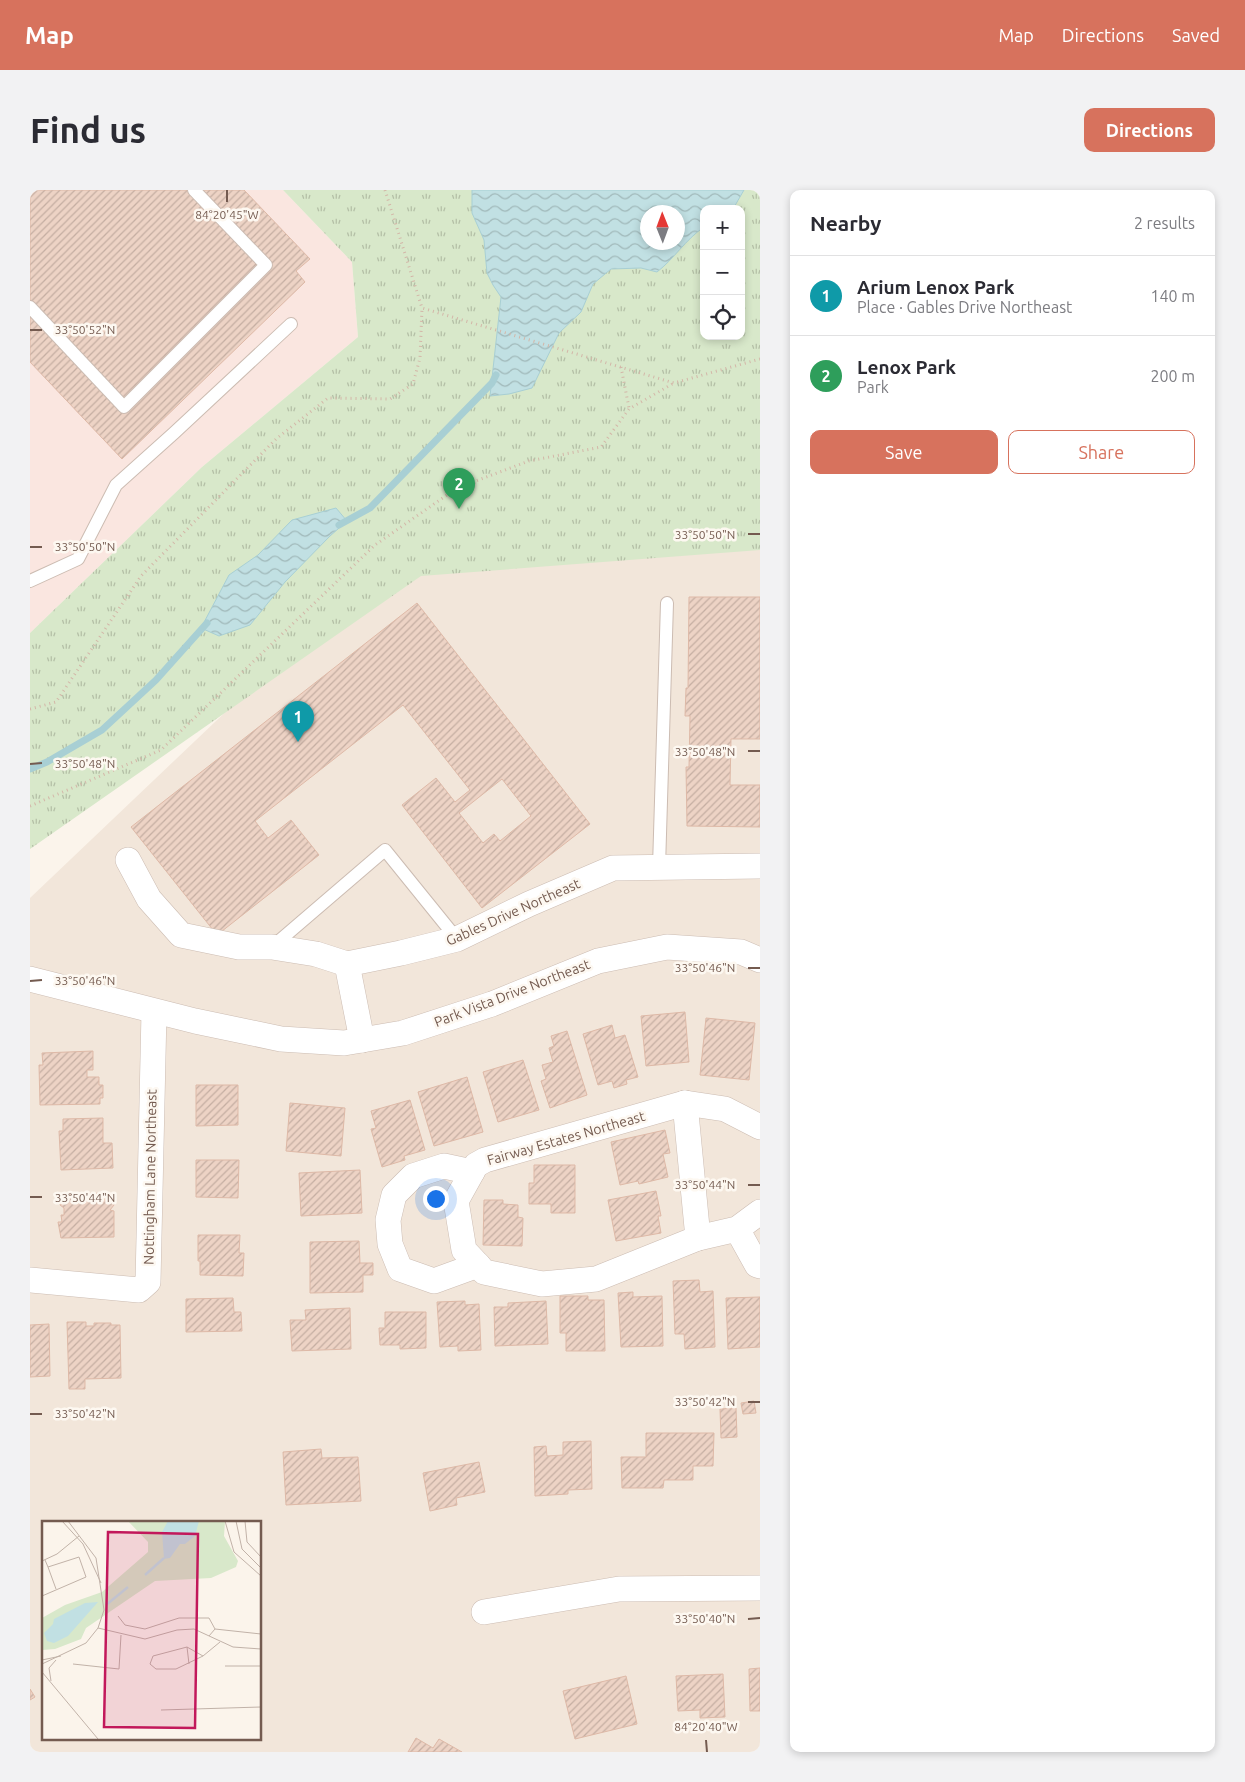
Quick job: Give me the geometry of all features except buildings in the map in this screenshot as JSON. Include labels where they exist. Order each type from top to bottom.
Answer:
[{"type":"street","name":"Gables Drive Northeast","points":[[128,860],[149,899],[181,935],[239,947],[272,947],[316,954],[347,964],[401,954],[457,939],[529,904],[613,868],[760,866]]},
{"type":"street","name":"Park Vista Drive Northeast","points":[[30,979],[154,1012],[281,1039],[344,1043],[403,1033],[492,1004],[598,960],[667,947],[741,952],[760,960]]},
{"type":"street","points":[[347,964],[362,1040]]},
{"type":"street","name":"Nottingham Lane Northeast","points":[[30,1280],[139,1290],[148,1282],[154,1012]]},
{"type":"street","points":[[685,1104],[698,1238]]},
{"type":"street","name":"Fairway Estates Northeast","points":[[478,1265],[434,1281],[400,1269],[390,1244],[388,1220],[394,1195],[413,1176],[444,1166],[472,1172],[476,1165],[485,1160],[685,1104],[725,1109],[760,1127]]},
{"type":"street","points":[[472,1172],[456,1201],[464,1250],[484,1272],[542,1284],[596,1279],[698,1238],[737,1229],[760,1212]]},
{"type":"street","points":[[737,1229],[757,1265],[760,1266]]},
{"type":"street","points":[[484,1612],[618,1589],[760,1588]]},
{"type":"lane","points":[[30,307],[124,408],[266,265],[194,190]]},
{"type":"lane","points":[[30,581],[78,559],[116,484],[291,324]]},
{"type":"lane","points":[[659,867],[667,603]]},
{"type":"lane","points":[[272,947],[385,850],[457,939]]},
{"type":"path","points":[[30,709],[56,702],[141,576],[276,439],[328,398],[390,398],[412,384],[420,358],[422,308],[385,190]]},
{"type":"path","points":[[422,308],[674,383]]},
{"type":"path","points":[[30,806],[161,750],[375,545],[457,488],[529,461],[601,447],[629,409],[674,383],[760,359]]},
{"type":"path","points":[[621,367],[629,409]]},
{"type":"shaded area","points":[[30,190],[283,190],[352,262],[358,337],[202,467],[30,633]]},
{"type":"shaded area","points":[[444,504],[760,507],[760,1752],[30,1752],[30,898]]},
{"type":"green space","points":[[283,190],[760,190],[760,550],[421,576],[30,849],[30,633],[202,467],[358,337],[352,262]]},
{"type":"water","points":[[472,190],[744,190],[735,205],[700,205],[700,230],[685,244],[685,205],[640,205],[640,250],[680,250],[657,272],[641,268],[611,269],[593,284],[581,312],[559,333],[532,388],[509,394],[490,396],[501,297],[487,273],[484,240],[472,213]]},
{"type":"water","points":[[336,508],[347,521],[285,582],[250,625],[219,636],[201,628],[229,575],[258,555],[292,520]]},
{"type":"waterway","points":[[339,525],[370,508],[492,383],[496,375]]},
{"type":"waterway","points":[[30,769],[47,762],[102,730],[156,680],[207,623]]},
{"type":"place","name":"Lenox Park","points":[[459,509]]},
{"type":"place","name":"Arium Lenox Park","points":[[298,742]]}]
